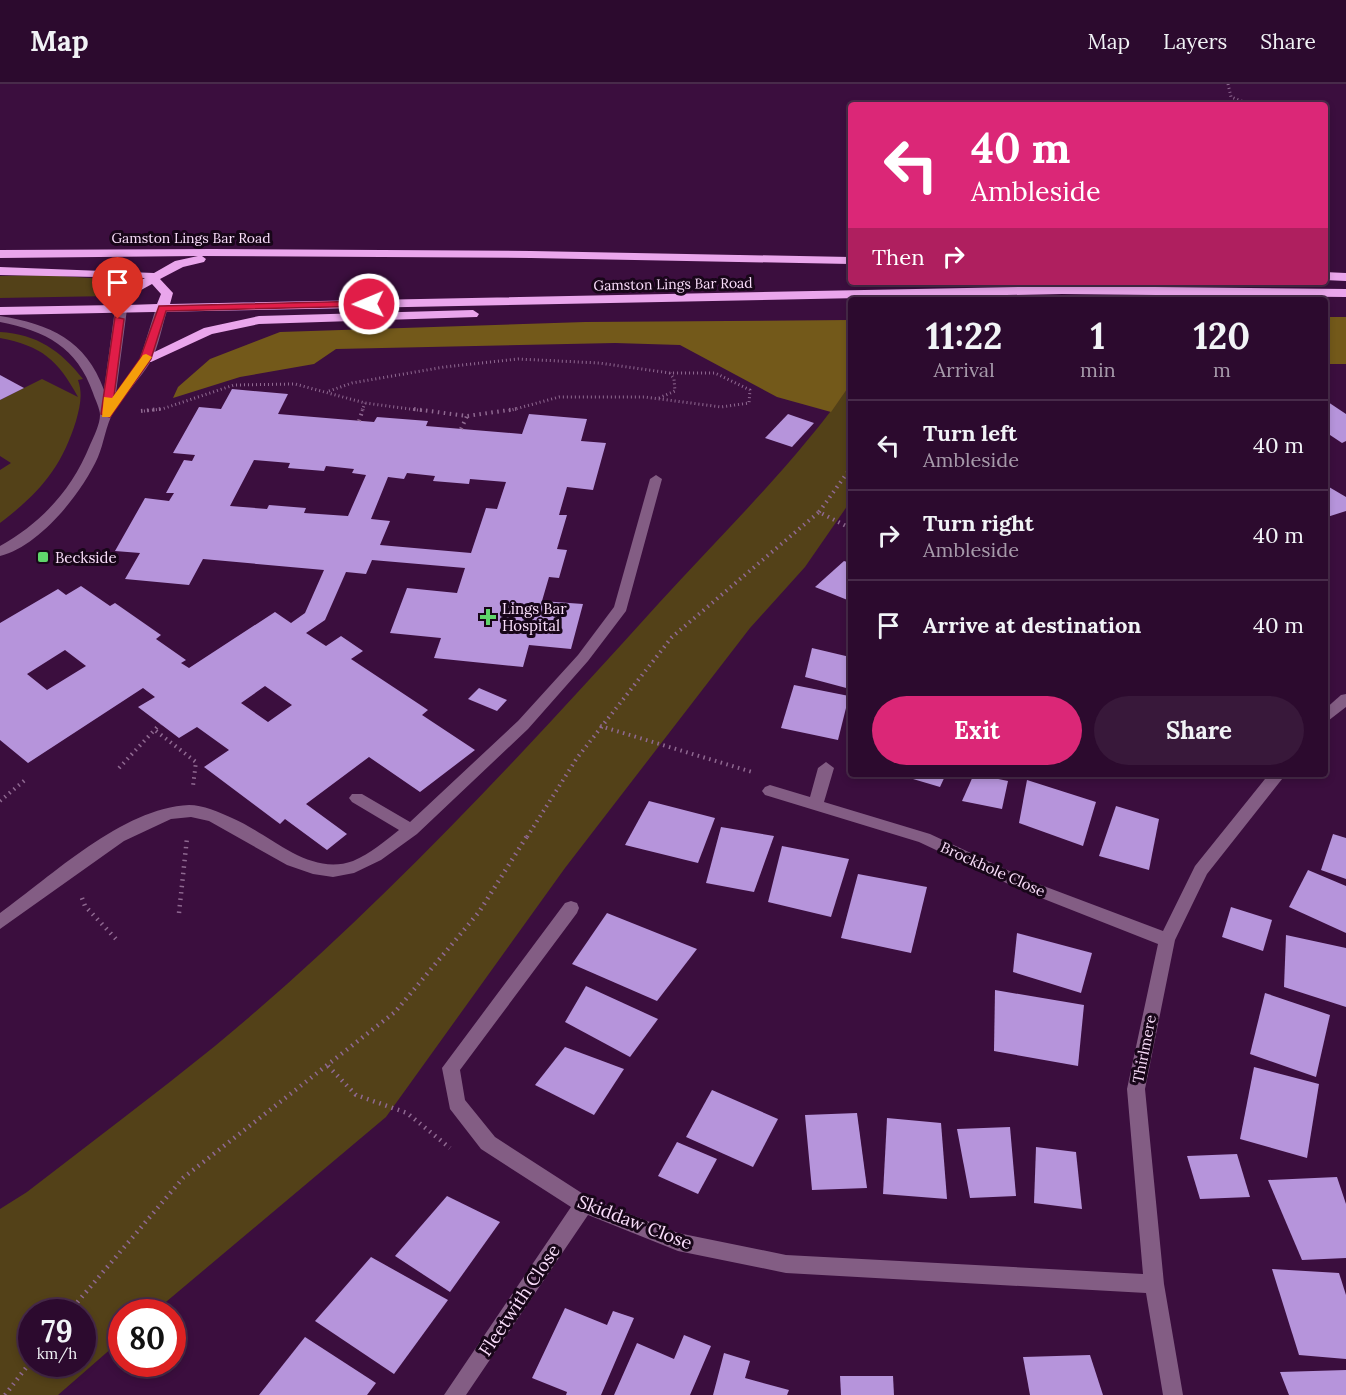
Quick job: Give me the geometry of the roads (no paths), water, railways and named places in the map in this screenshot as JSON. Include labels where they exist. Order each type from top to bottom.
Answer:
[{"type":"highway","points":[[122,309],[126,293],[179,264],[230,253]]},
{"type":"highway","name":"Gamston Lings Bar Road","points":[[0,254],[693,256],[848,261]]},
{"type":"highway","points":[[0,271],[149,274],[167,293],[162,308]]},
{"type":"highway","points":[[1328,276],[1346,277]]},
{"type":"highway","name":"Gamston Lings Bar Road","points":[[0,311],[1062,290],[1346,293]]},
{"type":"highway","points":[[146,359],[208,331],[260,320],[558,311],[692,298]]},
{"type":"street","points":[[106,414],[146,359],[162,308]]},
{"type":"street","points":[[0,552],[46,522],[70,496],[91,460],[106,414],[122,309]]},
{"type":"street","points":[[0,319],[59,339],[83,358],[106,414]]},
{"type":"street","points":[[0,922],[134,827],[169,814],[190,811],[241,827],[310,870],[331,873],[355,867],[411,830],[523,725],[583,658],[621,608],[656,479]]},
{"type":"street","points":[[1328,715],[1346,699]]},
{"type":"street","points":[[816,804],[826,768]]},
{"type":"street","name":"Thirlmere","points":[[1173,1395],[1155,1284],[1136,1089],[1167,940],[1201,870],[1276,777]]},
{"type":"street","name":"Brockhole Close","points":[[770,791],[924,838],[1027,886],[1167,940]]},
{"type":"street","points":[[357,798],[411,830]]},
{"type":"street","name":"Skiddaw Close","points":[[571,908],[451,1068],[456,1103],[488,1143],[584,1205],[678,1242],[786,1264],[1155,1284]]},
{"type":"street","name":"Fleetwith Close","points":[[454,1395],[584,1205]]},
{"type":"place","name":"Beckside","points":[[43,557]]},
{"type":"place","name":"Lings Bar Hospital","points":[[488,617]]}]
